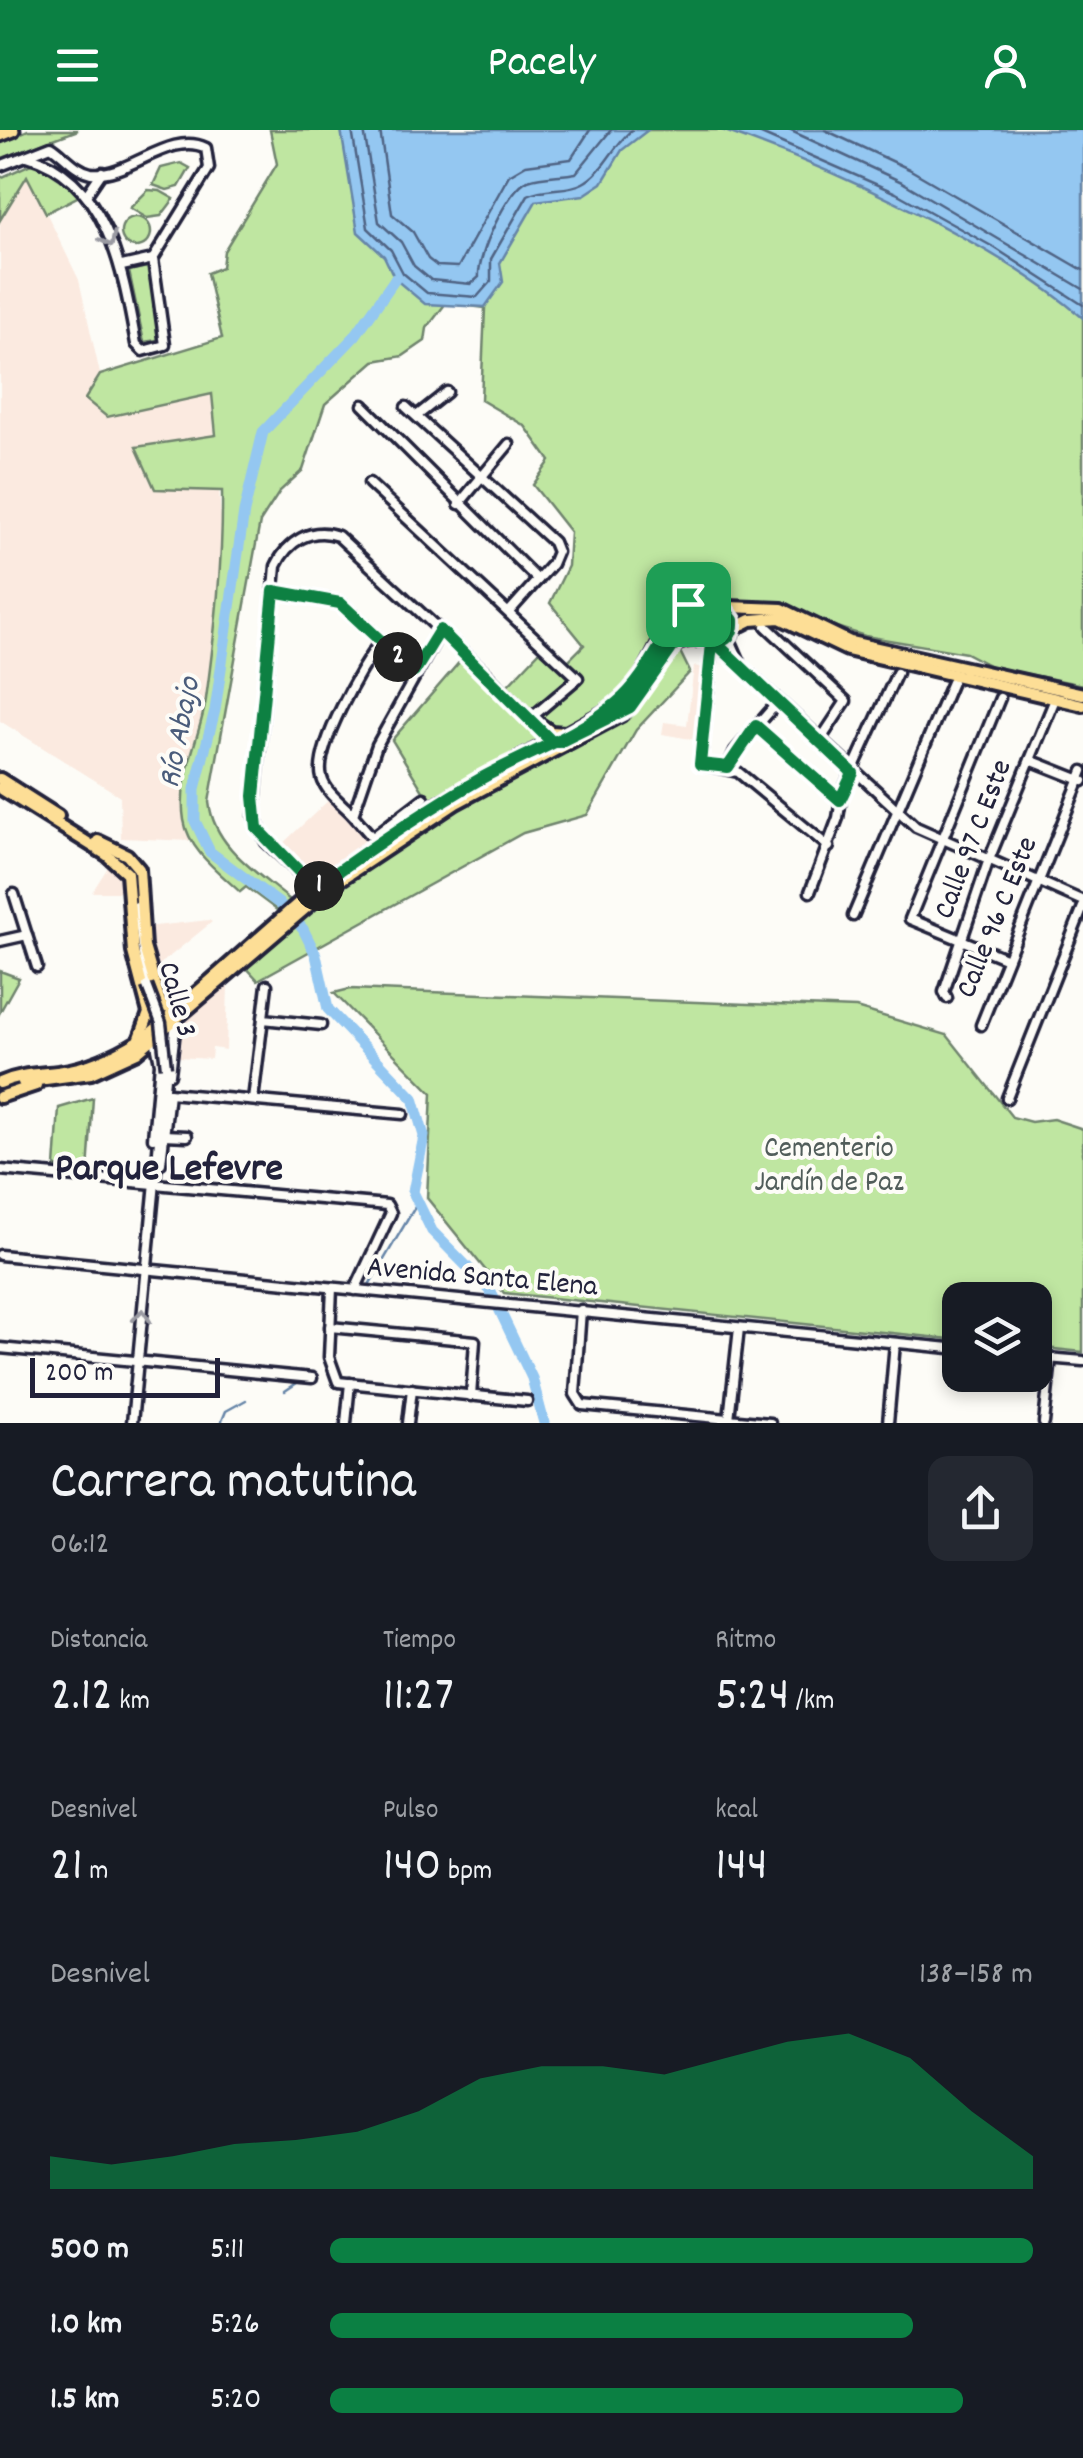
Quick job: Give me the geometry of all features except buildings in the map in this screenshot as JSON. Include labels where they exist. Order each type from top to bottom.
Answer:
[{"type":"highway","points":[[0,135],[13,130]]},
{"type":"main road","points":[[300,906],[315,888],[375,840],[612,708],[630,691],[662,636],[685,608],[706,598],[726,606],[782,609],[850,642],[1083,694]]},
{"type":"main road","points":[[726,606],[731,633]]},
{"type":"main road","points":[[685,608],[684,624],[699,640]]},
{"type":"main road","points":[[1,1086],[107,1068],[155,1039],[300,906],[442,811],[630,707],[669,647],[681,640],[714,643],[751,620],[780,618],[847,650],[1083,705]]},
{"type":"main road","points":[[551,741],[565,740],[630,707]]},
{"type":"main road","points":[[534,750],[536,722],[551,732],[566,733]]},
{"type":"main road","points":[[0,779],[107,847],[127,855],[138,869],[146,961],[161,1004],[159,1014],[149,1014]]},
{"type":"main road","points":[[0,788],[104,852],[128,873],[130,935],[149,1014],[139,1041]]},
{"type":"main road","points":[[161,1004],[177,1017]]},
{"type":"main road","points":[[1,1086],[54,1076],[108,1058],[177,1017]]},
{"type":"main road","points":[[1,1086],[54,1076]]},
{"type":"street","points":[[0,166],[51,146],[81,169],[102,172],[185,143],[206,148],[209,168],[153,259],[167,341],[161,348],[143,351],[136,344],[122,266],[87,194],[72,176],[27,156]]},
{"type":"street","points":[[87,194],[102,172]]},
{"type":"street","points":[[122,266],[153,259]]},
{"type":"street","points":[[418,415],[447,392]]},
{"type":"street","points":[[363,405],[538,580]]},
{"type":"street","points":[[406,407],[553,542],[557,552],[509,612]]},
{"type":"street","points":[[459,504],[509,444]]},
{"type":"street","points":[[369,483],[578,678],[536,722]]},
{"type":"street","points":[[315,888],[266,842],[254,816],[274,591],[281,555],[296,540],[326,532],[338,536],[536,722],[551,741]]},
{"type":"street","points":[[274,591],[331,598],[414,672]]},
{"type":"street","points":[[766,626],[846,701],[819,742]]},
{"type":"street","points":[[353,814],[377,745],[440,630]]},
{"type":"street","points":[[731,633],[748,674]]},
{"type":"street","points":[[380,640],[348,690],[321,766],[325,786],[375,840],[424,798]]},
{"type":"street","points":[[714,643],[853,773],[940,842],[1083,904],[1007,1098]]},
{"type":"street","points":[[714,643],[700,764],[728,767],[829,848]]},
{"type":"street","points":[[713,662],[730,658]]},
{"type":"street","points":[[810,892],[829,848],[840,800],[897,673]]},
{"type":"street","points":[[853,916],[952,682]]},
{"type":"street","points":[[1000,698],[910,919],[1005,958]]},
{"type":"street","name":"Calle 97 C Este","points":[[947,998],[944,992],[988,862],[1055,698]]},
{"type":"street","points":[[728,767],[778,702]]},
{"type":"street","points":[[756,726],[840,800]]},
{"type":"street","points":[[1030,760],[1082,777]]},
{"type":"street","name":"Calle 96 C Este","points":[[981,1025],[1005,958],[1082,777]]},
{"type":"street","name":"Calle 3","points":[[107,847],[128,864],[137,880],[137,933],[147,986],[165,1039],[166,1067],[132,1423]]},
{"type":"street","points":[[14,894],[37,968]]},
{"type":"street","points":[[0,942],[27,935]]},
{"type":"street","points":[[253,1100],[267,985]]},
{"type":"street","name":"Calle 3","points":[[154,1180],[161,1165],[177,1017]]},
{"type":"street","points":[[263,1019],[321,1025]]},
{"type":"street","name":"Calle 3","points":[[154,1180],[150,1165],[160,1063],[155,1039]]},
{"type":"street","points":[[169,1094],[404,1114]]},
{"type":"street","points":[[164,1135],[187,1136]]},
{"type":"street","points":[[0,1170],[154,1180],[387,1204],[391,1212],[355,1290]]},
{"type":"street","name":"Avenida Santa Elena","points":[[0,1255],[942,1347]]},
{"type":"street","points":[[332,1288],[328,1356],[338,1382],[528,1402]]},
{"type":"street","points":[[581,1310],[575,1394],[582,1405],[770,1423]]},
{"type":"street","points":[[330,1327],[475,1341],[472,1396]]},
{"type":"street","points":[[729,1419],[739,1328]]},
{"type":"street","points":[[888,1423],[895,1342]]},
{"type":"street","points":[[0,1348],[312,1378]]},
{"type":"street","points":[[1052,1358],[1083,1362]]},
{"type":"street","points":[[346,1423],[350,1383]]},
{"type":"street","points":[[408,1423],[412,1389]]},
{"type":"street","points":[[1044,1423],[1047,1392]]},
{"type":"shaded area","points":[[28,175],[79,280],[100,374],[207,342],[223,542],[208,692],[187,771],[183,818],[192,841],[121,838],[120,796],[0,721],[0,220]]},
{"type":"shaded area","points":[[694,666],[708,669],[696,740],[662,734],[664,722],[687,725]]},
{"type":"shaded area","points":[[332,797],[370,837],[317,881],[279,847]]},
{"type":"shaded area","points":[[108,867],[126,878],[121,888],[126,892],[92,892]]},
{"type":"shaded area","points":[[212,922],[153,970],[146,927]]},
{"type":"shaded area","points":[[228,986],[226,1050],[212,1048],[211,1059],[178,1057],[180,1030],[187,1020]]},
{"type":"green space","points":[[28,130],[78,130],[0,159],[0,142]]},
{"type":"green space","points":[[270,130],[1083,130],[1083,685],[993,667],[966,653],[865,636],[833,626],[784,602],[742,606],[712,590],[684,599],[666,623],[690,672],[636,730],[587,815],[523,833],[258,980],[244,965],[329,894],[435,819],[392,740],[462,659],[502,691],[541,650],[567,662],[584,645],[550,603],[568,566],[570,532],[533,485],[550,461],[525,426],[481,400],[485,308],[446,303],[427,328],[425,341],[403,356],[374,361],[325,404],[303,470],[280,491],[260,522],[209,802],[228,845],[290,900],[278,911],[246,887],[240,892],[192,842],[184,820],[184,789],[209,674],[220,570],[222,491],[155,489],[136,447],[216,435],[212,394],[107,417],[85,399],[100,375],[222,338],[207,273],[222,267],[224,251],[277,164]]},
{"type":"green space","points":[[33,163],[66,178],[79,196],[46,213],[27,176],[0,220],[0,178]]},
{"type":"green space","points":[[181,163],[190,168],[179,187],[167,190],[153,185],[161,168]]},
{"type":"green space","points":[[148,190],[174,199],[161,216],[147,218],[130,208]]},
{"type":"green space","points":[[136,217],[146,222],[151,232],[146,242],[136,247],[126,242],[121,232],[126,222]]},
{"type":"green space","points":[[147,267],[163,339],[144,342],[129,271]]},
{"type":"green space","points":[[0,971],[19,978],[0,1012]]},
{"type":"green space","name":"Cementerio Jardín de Paz","points":[[350,989],[856,1008],[947,1035],[1012,1117],[1031,1122],[1053,1119],[1083,1129],[1083,1352],[1052,1349],[1052,1282],[942,1282],[942,1338],[504,1293],[427,1198],[432,1093],[334,993]]},
{"type":"green space","points":[[93,1098],[88,1171],[55,1167],[59,1108]]},
{"type":"water","points":[[341,130],[648,130],[622,150],[602,183],[584,195],[536,201],[500,263],[503,282],[485,307],[425,304],[395,279],[384,256],[358,232]]},
{"type":"water","points":[[722,130],[1083,130],[1083,318],[1005,262],[911,210],[813,165]]},
{"type":"waterway","name":"Río Abajo","points":[[395,279],[355,336],[263,432],[244,512],[215,710],[195,789],[195,821],[210,852],[281,905],[303,929],[316,955],[328,1009],[413,1098],[424,1136],[413,1192],[432,1231],[490,1290],[532,1378],[544,1423]]},
{"type":"waterway","points":[[369,1285],[418,1202]]},
{"type":"waterway","points":[[285,1391],[300,1381]]},
{"type":"waterway","points":[[221,1423],[226,1411],[246,1400]]},
{"type":"district","name":"Parque Lefevre","points":[[169,1171]]},
{"type":"route","points":[[688,604],[662,636],[636,685],[620,702],[597,717],[551,741],[514,762],[485,776],[434,806],[315,888],[266,842],[257,828],[254,796],[274,591],[331,598],[340,603],[414,672],[440,630],[529,714],[551,741],[559,742],[630,707],[676,642],[686,638],[712,643],[716,643],[853,773],[840,800],[756,726],[735,751],[728,767],[700,764],[712,643],[729,637],[733,620],[718,600],[701,598],[688,604]]}]
